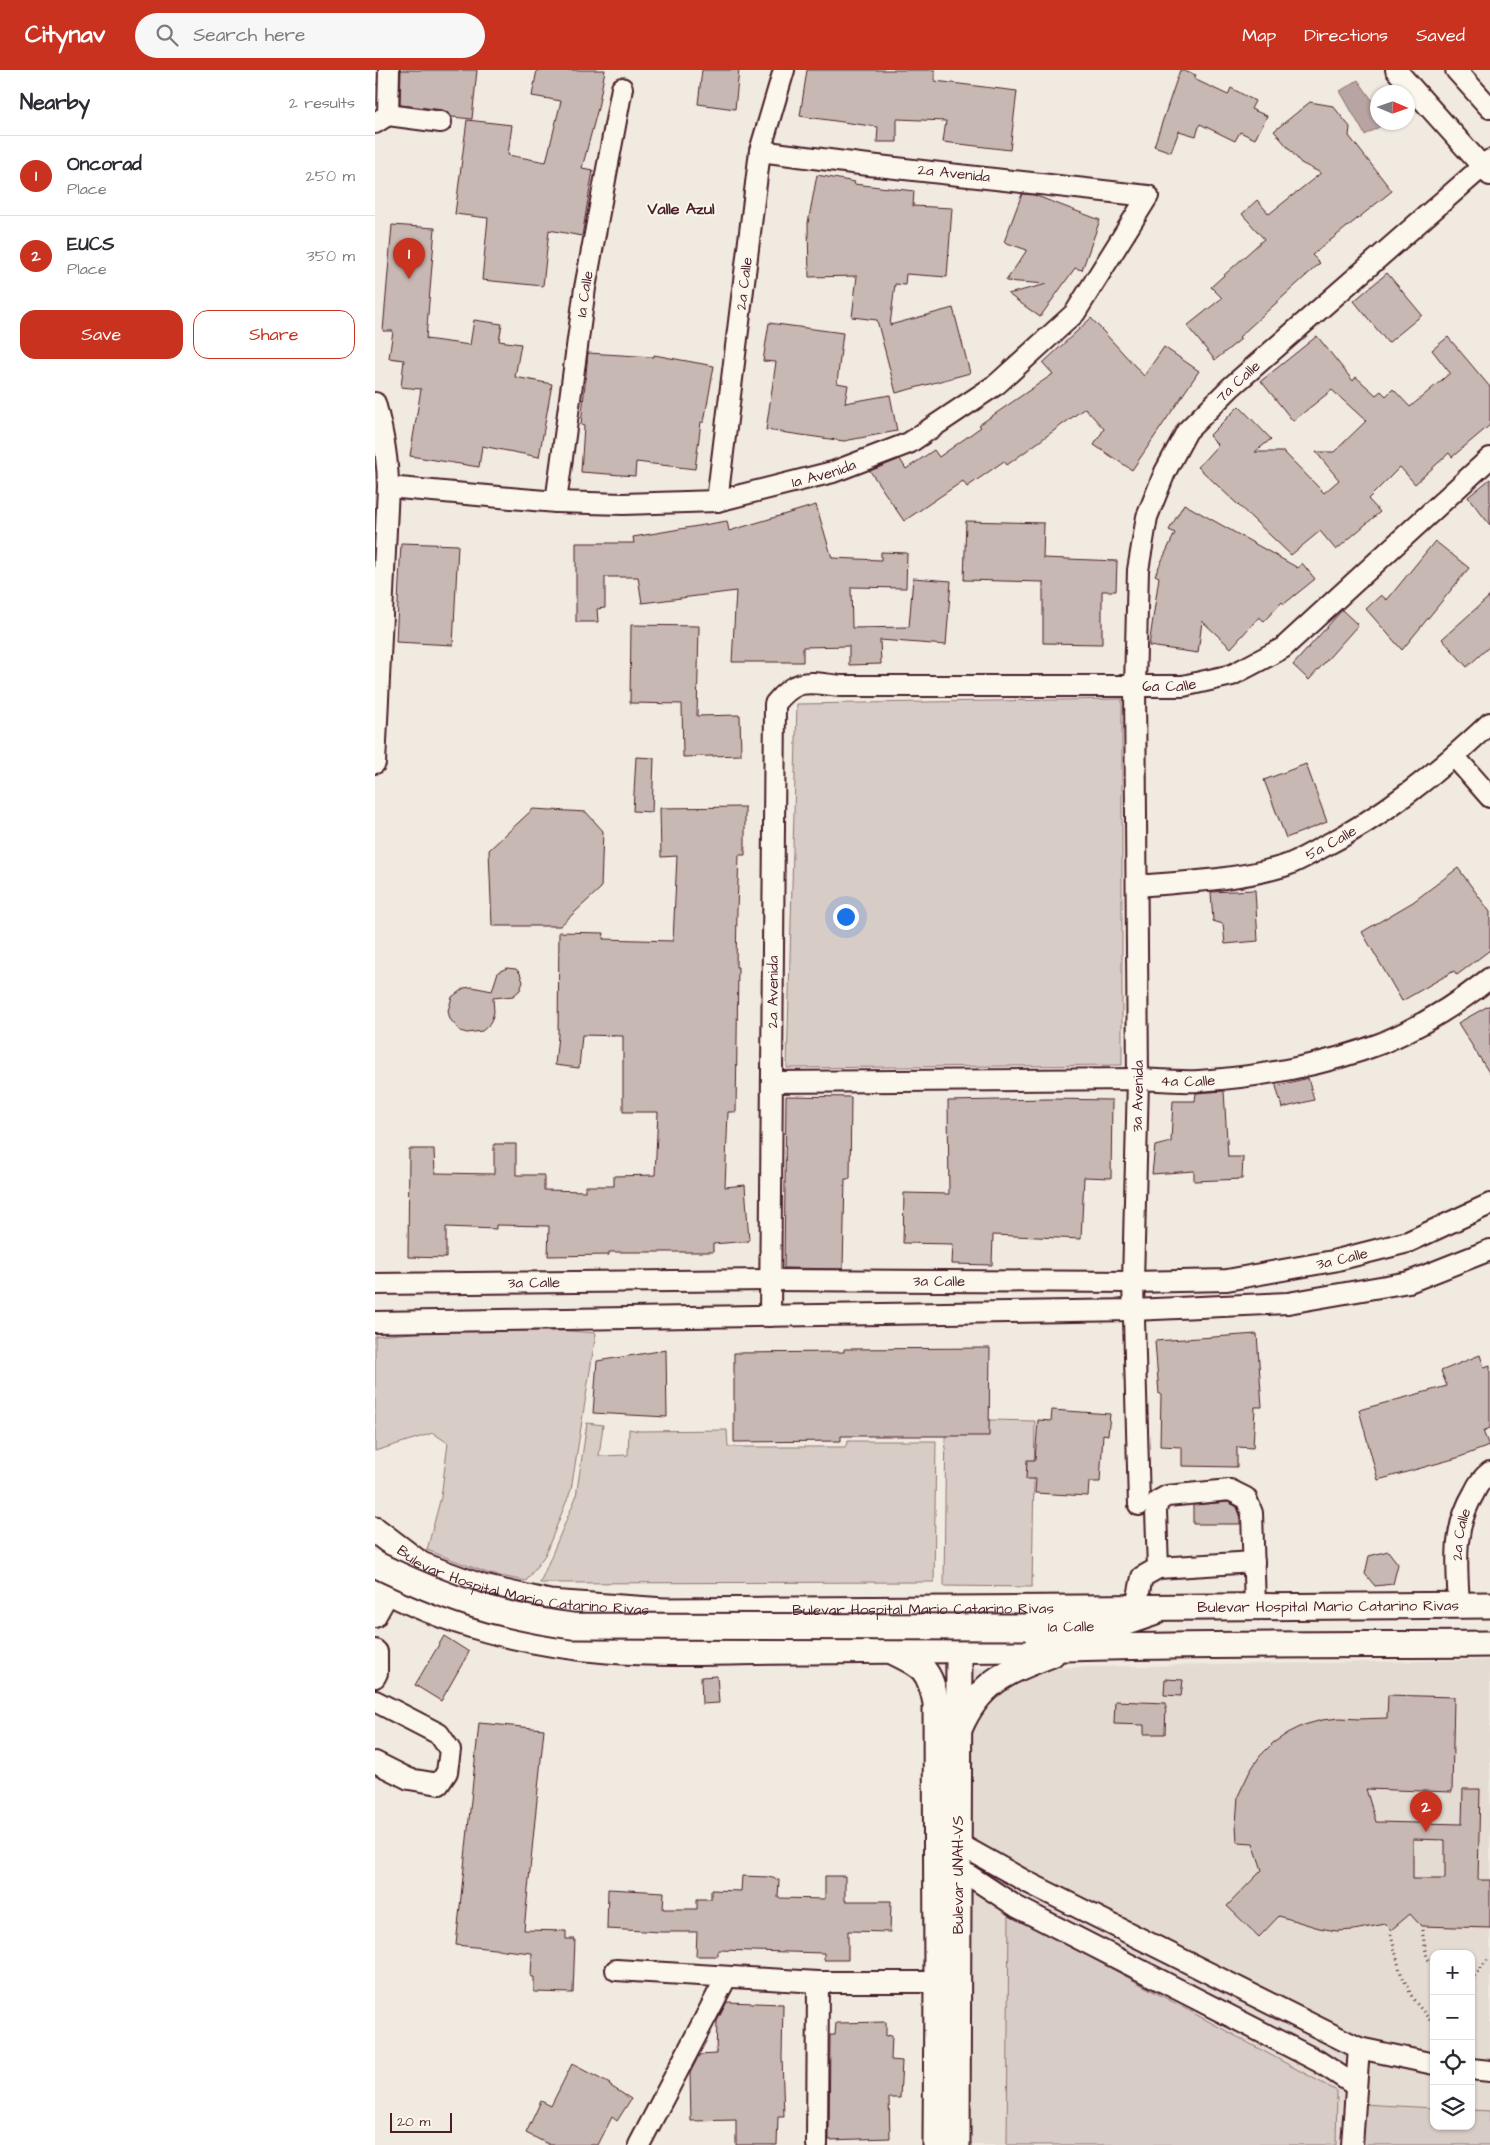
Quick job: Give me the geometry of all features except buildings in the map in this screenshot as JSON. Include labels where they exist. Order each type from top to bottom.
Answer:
[{"type":"main road","name":"Bulevar Hospital Mario Catarino Rivas","points":[[375,1530],[421,1565],[483,1588],[549,1603],[664,1611],[1490,1605]]},
{"type":"main road","name":"Bulevar Hospital Mario Catarino Rivas","points":[[375,1564],[424,1588],[468,1604],[505,1615],[572,1626],[1026,1627]]},
{"type":"main road","points":[[382,1588],[435,1612],[485,1628],[545,1642],[607,1650],[677,1652],[1490,1644]]},
{"type":"main road","name":"Bulevar UNAH-VS","points":[[941,1608],[959,1650],[957,2145]]},
{"type":"main road","points":[[1115,1626],[1169,1608]]},
{"type":"main road","name":"1a Calle","points":[[1026,1627],[1115,1626]]},
{"type":"main road","points":[[1115,1626],[1170,1646]]},
{"type":"main road","points":[[959,1729],[976,1698],[992,1684],[1012,1670],[1068,1648]]},
{"type":"main road","name":"Bulevar UNAH-VS","points":[[890,1650],[919,1665],[927,1673],[932,1683],[936,1703],[936,2145]]},
{"type":"street","points":[[389,70],[382,119],[441,122]]},
{"type":"street","name":"2a Calle","points":[[717,501],[760,151],[784,70]]},
{"type":"street","points":[[1396,70],[1488,167]]},
{"type":"street","points":[[1456,70],[1490,108]]},
{"type":"street","name":"1a Calle","points":[[556,502],[585,288],[622,88]]},
{"type":"street","name":"2a Avenida","points":[[760,151],[1147,196]]},
{"type":"street","name":"7a Calle","points":[[1135,686],[1138,570],[1147,517],[1165,472],[1187,431],[1231,387],[1488,167]]},
{"type":"street","name":"1a Avenida","points":[[388,487],[596,504],[717,501],[833,472],[909,443],[997,384],[1075,314],[1147,196]]},
{"type":"street","points":[[375,403],[383,432],[388,487],[375,763]]},
{"type":"street","name":"6a Calle","points":[[775,704],[787,689],[807,682],[841,686],[1183,686],[1232,675],[1283,648],[1490,458]]},
{"type":"street","name":"3a Avenida","points":[[1135,686],[1138,1079],[1133,1310],[1139,1505]]},
{"type":"street","name":"2a Avenida","points":[[770,1316],[775,704]]},
{"type":"street","name":"5a Calle","points":[[1137,886],[1218,879],[1285,866],[1344,837],[1390,808],[1454,756],[1490,722]]},
{"type":"street","points":[[1454,756],[1490,797]]},
{"type":"street","name":"4a Calle","points":[[773,1082],[1138,1079],[1197,1081],[1255,1076],[1327,1060],[1382,1043],[1439,1014],[1490,978]]},
{"type":"street","name":"3a Calle","points":[[375,1284],[771,1280],[1133,1282],[1227,1280],[1333,1262],[1408,1242],[1490,1204]]},
{"type":"street","points":[[375,1322],[1133,1310],[1288,1303],[1409,1282],[1490,1250]]},
{"type":"street","name":"2a Calle","points":[[1459,1605],[1458,1536],[1464,1510],[1483,1477],[1490,1472]]},
{"type":"street","points":[[1159,1568],[1156,1511],[1158,1501],[1167,1496],[1230,1490],[1246,1498],[1253,1513],[1255,1606]]},
{"type":"street","points":[[1136,1607],[1142,1577],[1159,1568],[1254,1562]]},
{"type":"street","points":[[375,1617],[382,1588]]},
{"type":"street","points":[[375,1650],[377,1652],[377,1673],[375,1677]]},
{"type":"street","points":[[375,1702],[439,1734],[450,1750],[447,1772],[439,1784],[409,1779],[375,1762]]},
{"type":"street","points":[[958,1856],[1053,1895],[1359,2048],[1430,2063]]},
{"type":"street","points":[[958,1856],[1017,1907],[1319,2061],[1356,2086]]},
{"type":"street","points":[[1042,1920],[1053,1895]]},
{"type":"street","points":[[615,1970],[818,1982],[937,1982]]},
{"type":"street","points":[[639,2145],[726,1978]]},
{"type":"street","points":[[817,2145],[818,1982]]},
{"type":"street","points":[[1352,2145],[1359,2048]]},
{"type":"street","points":[[1475,2069],[1490,2071]]},
{"type":"path","points":[[1422,1930],[1427,1958],[1430,1961]]},
{"type":"path","points":[[1391,1934],[1400,1971],[1406,1985],[1413,1999],[1430,2020]]},
{"type":"path","points":[[1475,1975],[1490,1957]]},
{"type":"shaded area","points":[[1358,80],[1370,97],[1370,130],[1374,130],[1365,135],[1340,91]]},
{"type":"shaded area","points":[[1122,699],[1122,1065],[787,1068],[797,704]]},
{"type":"shaded area","points":[[438,1331],[569,1331],[596,1333],[571,1490],[545,1555],[526,1581],[490,1574],[427,1550],[441,1497],[448,1443],[433,1433],[375,1451],[375,1336]]},
{"type":"shaded area","points":[[946,1419],[1035,1421],[1032,1587],[944,1586]]},
{"type":"shaded area","points":[[587,1423],[603,1425],[599,1456],[628,1455],[629,1429],[639,1431],[727,1430],[728,1447],[845,1447],[848,1441],[936,1441],[934,1582],[540,1583],[576,1497]]},
{"type":"shaded area","points":[[1490,1660],[1490,2145],[965,2145],[970,1669]]},
{"type":"shaded area","points":[[1009,1913],[1337,2091],[1336,2145],[1007,2145]]},
{"type":"shaded area","points":[[1362,2104],[1430,2108],[1430,2130],[1475,2130],[1475,2110],[1490,2111],[1490,2145],[1359,2145]]},
{"type":"place","name":"Oncorad","points":[[409,279]]},
{"type":"place","name":"EUCS","points":[[1426,1832]]},
{"type":"district","name":"Valle Azul","points":[[681,208]]}]
